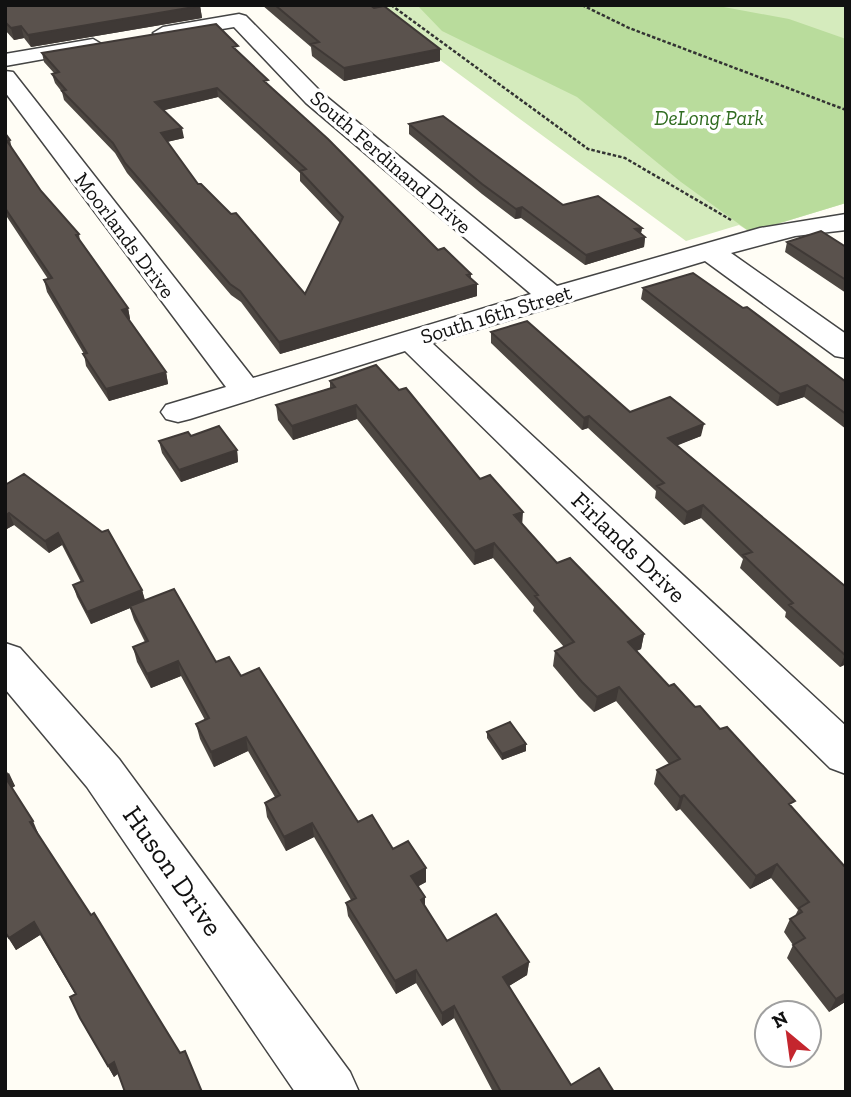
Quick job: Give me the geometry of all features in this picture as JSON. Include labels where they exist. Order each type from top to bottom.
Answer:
[{"type":"street","name":"South Ferdinand Drive","points":[[145,36],[239,20],[314,98],[551,296]]},
{"type":"street","points":[[5,60],[117,41]]},
{"type":"street","name":"Moorlands Drive","points":[[5,77],[246,391]]},
{"type":"street","name":"South 16th Street","points":[[178,412],[551,296],[751,239],[816,225],[846,222]]},
{"type":"street","points":[[711,252],[846,349]]},
{"type":"street","name":"Firlands Drive","points":[[412,341],[846,755]]},
{"type":"street","name":"Huson Drive","points":[[5,659],[103,774],[330,1092]]},
{"type":"path","points":[[391,5],[588,149],[625,158],[733,221],[751,239]]},
{"type":"path","points":[[582,5],[629,28],[846,110]]},
{"type":"green space","name":"DeLong Park","points":[[365,5],[846,5],[846,203],[750,232],[739,225],[686,241]]},
{"type":"green space","name":"DeLong Park","points":[[417,5],[713,5],[789,19],[846,39],[846,203],[750,232],[681,182],[577,97],[442,31]]},
{"type":"building","points":[[5,5],[200,6],[28,35],[21,26],[11,28],[5,22]]},
{"type":"building","points":[[275,5],[384,6],[440,49],[344,68],[311,44],[319,42]]},
{"type":"building","points":[[216,24],[238,46],[233,47],[268,80],[264,81],[328,139],[438,250],[444,248],[471,274],[467,275],[477,284],[279,342],[240,291],[230,284],[125,163],[113,143],[62,91],[66,90],[52,74],[59,72],[42,53]],"holes":[[[217,88],[306,169],[300,171],[343,217],[305,294],[236,213],[231,214],[198,184],[161,133],[182,128],[155,102]]]},
{"type":"building","points":[[443,116],[563,205],[598,196],[642,228],[635,229],[645,237],[586,255],[522,207],[516,209],[482,184],[409,124]]},
{"type":"building","points":[[5,133],[10,140],[7,141],[41,191],[79,234],[76,235],[128,308],[122,310],[166,372],[106,389],[83,354],[87,353],[44,280],[52,278],[5,208]]},
{"type":"building","points":[[821,231],[846,247],[846,280],[787,242]]},
{"type":"building","points":[[693,273],[743,308],[747,307],[846,382],[846,414],[807,385],[780,394],[643,288]]},
{"type":"building","points":[[527,321],[630,412],[670,397],[704,424],[668,438],[846,587],[845,655],[789,605],[793,603],[743,555],[752,552],[703,505],[687,512],[657,486],[664,483],[589,416],[584,418],[491,332]]},
{"type":"building","points":[[376,365],[399,390],[406,388],[480,479],[490,475],[523,512],[514,515],[557,563],[570,558],[644,634],[628,642],[669,686],[674,684],[695,707],[700,706],[720,729],[727,727],[795,801],[789,804],[846,868],[846,993],[836,999],[793,945],[805,938],[790,919],[802,912],[799,908],[809,902],[777,864],[756,876],[684,795],[680,797],[657,770],[680,759],[619,687],[597,697],[555,651],[574,642],[494,543],[475,551],[356,405],[292,426],[276,405],[335,387],[330,381]]},
{"type":"building","points":[[219,426],[237,450],[179,470],[159,441],[188,432],[191,436]]},
{"type":"building","points":[[24,474],[102,532],[108,530],[142,590],[87,612],[73,585],[83,581],[58,533],[45,541],[9,513],[5,516],[5,485]]},
{"type":"building","points":[[174,589],[216,662],[229,657],[241,676],[259,668],[358,822],[372,815],[393,849],[408,841],[426,868],[411,876],[425,897],[421,900],[447,941],[496,914],[529,962],[503,977],[571,1085],[599,1068],[614,1092],[501,1092],[454,1006],[442,1013],[416,970],[395,981],[346,903],[356,898],[312,823],[284,837],[265,803],[280,795],[246,737],[211,752],[196,724],[209,718],[178,661],[147,674],[133,647],[148,641],[130,606]]},
{"type":"building","points":[[510,722],[526,744],[502,754],[487,732]]},
{"type":"building","points":[[5,777],[33,821],[30,822],[91,915],[94,913],[180,1053],[185,1051],[202,1092],[125,1092],[114,1062],[108,1066],[80,1018],[70,997],[76,994],[34,922],[9,938],[5,932]]}]
